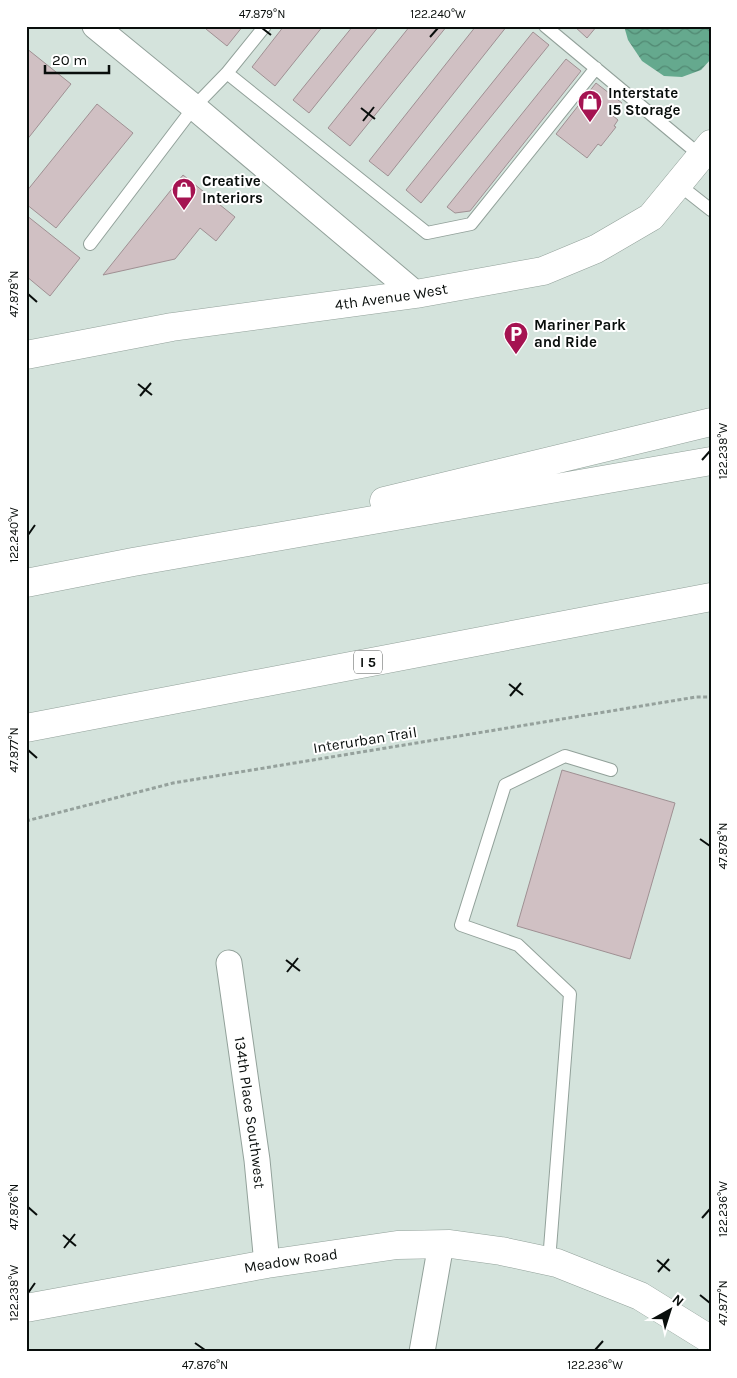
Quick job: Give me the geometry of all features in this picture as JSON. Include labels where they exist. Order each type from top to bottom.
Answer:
[{"type":"main road","name":"4th Avenue West","points":[[26,355],[172,327],[416,294],[544,271],[596,249],[651,217],[706,150]]},
{"type":"main road","points":[[133,562],[711,422]]},
{"type":"main road","points":[[26,583],[133,562],[711,461]]},
{"type":"main road","name":"I 5","points":[[26,728],[711,597]]},
{"type":"main road","name":"Meadow Road","points":[[26,1308],[267,1264],[397,1245],[450,1244],[502,1251],[553,1262],[640,1296],[711,1340]]},
{"type":"street","points":[[95,26],[416,294]]},
{"type":"street","name":"134th Place Southwest","points":[[229,963],[257,1160],[267,1264]]},
{"type":"street","points":[[422,1352],[441,1244]]},
{"type":"lane","points":[[90,244],[194,107],[227,73],[265,26]]},
{"type":"lane","points":[[546,27],[596,68],[706,150]]},
{"type":"lane","points":[[227,73],[427,233],[471,224],[596,68]]},
{"type":"lane","points":[[678,184],[711,210]]},
{"type":"lane","points":[[553,1262],[570,994],[518,945],[461,925],[506,785],[566,756],[610,770]]},
{"type":"path","name":"Interurban Trail","points":[[26,821],[173,783],[696,697],[711,697]]},
{"type":"water","points":[[624,26],[711,26],[711,59],[701,70],[682,77],[664,76],[642,61],[628,40]]},
{"type":"building","points":[[208,26],[243,26],[227,46],[206,29]]},
{"type":"building","points":[[284,26],[323,26],[275,86],[252,67]]},
{"type":"building","points":[[353,26],[379,26],[309,113],[293,100]]},
{"type":"building","points":[[410,26],[447,26],[350,146],[328,128]]},
{"type":"building","points":[[476,26],[507,26],[388,176],[369,161]]},
{"type":"building","points":[[574,26],[597,26],[587,38]]},
{"type":"building","points":[[533,32],[549,45],[421,203],[406,190]]},
{"type":"building","points":[[26,48],[71,84],[26,141]]},
{"type":"building","points":[[566,59],[581,71],[470,211],[455,213],[447,207]]},
{"type":"building","name":"Interstate I5 Storage","points":[[596,83],[622,103],[612,115],[618,120],[614,126],[616,127],[601,146],[598,144],[587,158],[556,134]]},
{"type":"building","points":[[97,104],[133,133],[56,228],[26,204],[26,192]]},
{"type":"building","points":[[183,175],[235,217],[216,241],[200,228],[175,259],[103,275]]},
{"type":"building","points":[[26,215],[80,258],[50,296],[26,276]]},
{"type":"building","points":[[562,770],[675,803],[630,959],[517,926]]},
{"type":"place","name":"Interstate I5 Storage","points":[[590,123]]},
{"type":"place","name":"Creative Interiors","points":[[184,211]]},
{"type":"place","name":"Mariner Park and Ride","points":[[516,355]]}]
